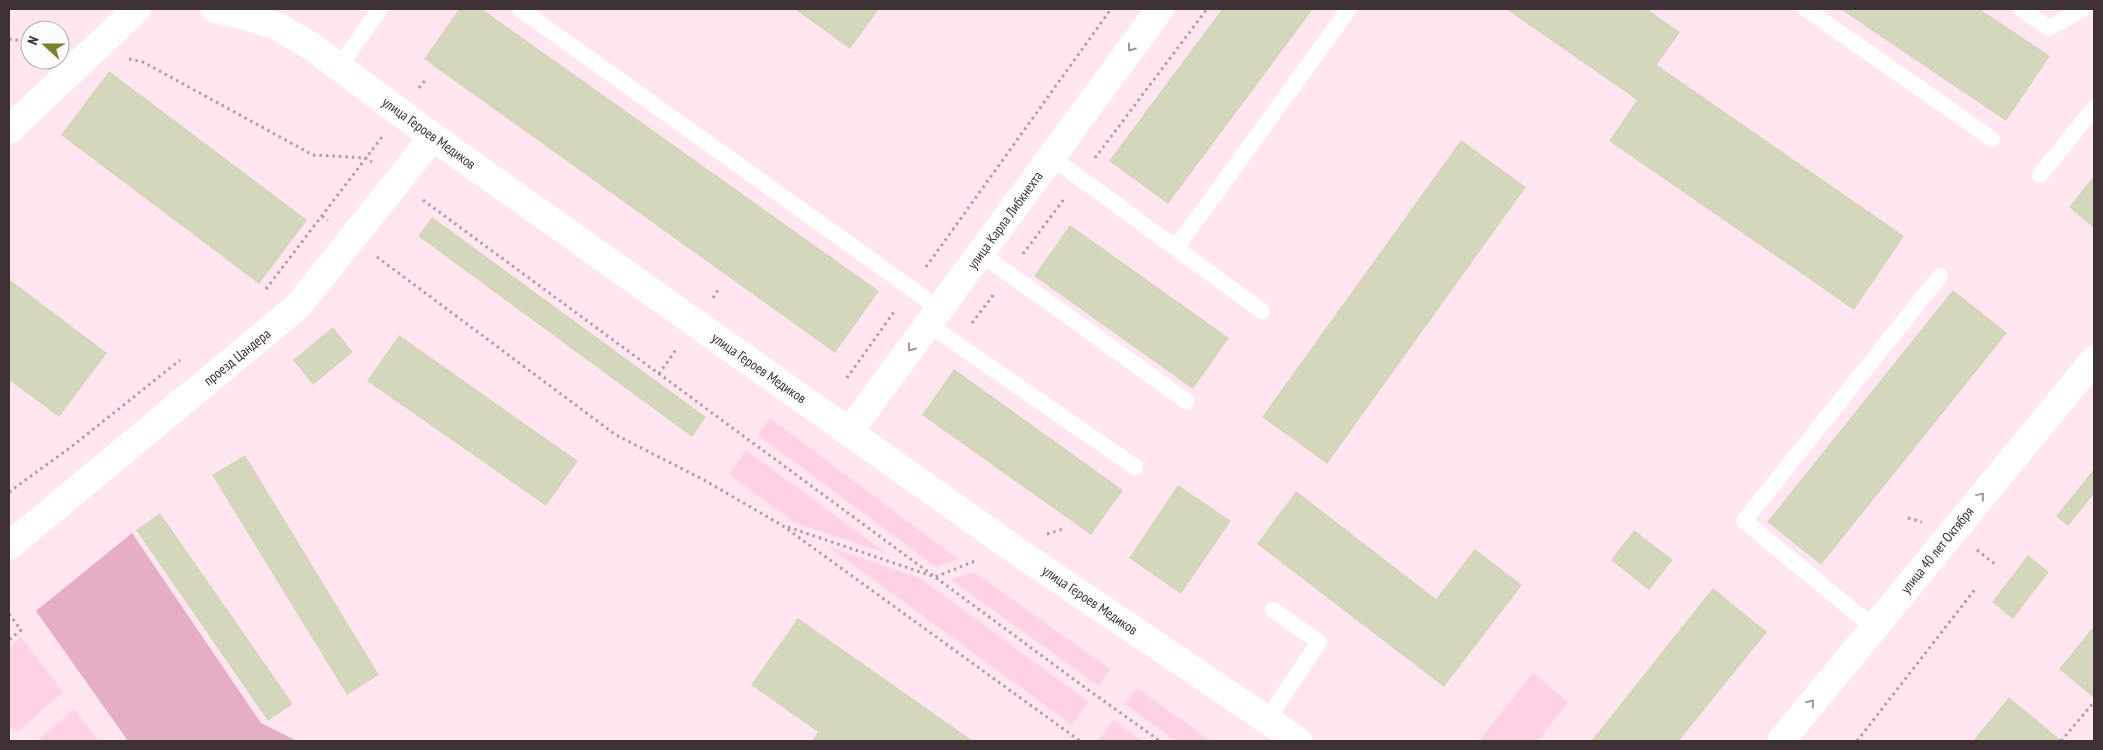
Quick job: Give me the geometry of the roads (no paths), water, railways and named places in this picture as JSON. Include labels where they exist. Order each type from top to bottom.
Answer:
[{"type":"street","points":[[9,130],[137,9]]},
{"type":"street","name":"улица Героев Медиков","points":[[214,9],[243,12],[277,26],[311,46],[433,137],[1011,547],[1298,741]]},
{"type":"street","name":"улица Карла Либкнехта","points":[[850,432],[1160,9]]},
{"type":"street","name":"проезд Цандера","points":[[9,546],[298,306],[399,182],[433,137]]},
{"type":"street","name":"улица 40 лет Октября","points":[[1781,741],[2094,360]]},
{"type":"lane","points":[[339,67],[380,9]]},
{"type":"lane","points":[[520,9],[911,288],[956,344],[1135,467]]},
{"type":"lane","points":[[1176,248],[1349,9]]},
{"type":"lane","points":[[1806,9],[1992,139]]},
{"type":"lane","points":[[2021,9],[2049,28],[2083,9]]},
{"type":"lane","points":[[2040,175],[2094,108]]},
{"type":"lane","points":[[1051,157],[1262,311]]},
{"type":"lane","points":[[980,253],[1186,401]]},
{"type":"lane","points":[[1873,627],[1744,522],[1940,276]]},
{"type":"lane","points":[[1267,720],[1319,642],[1273,610]]}]
